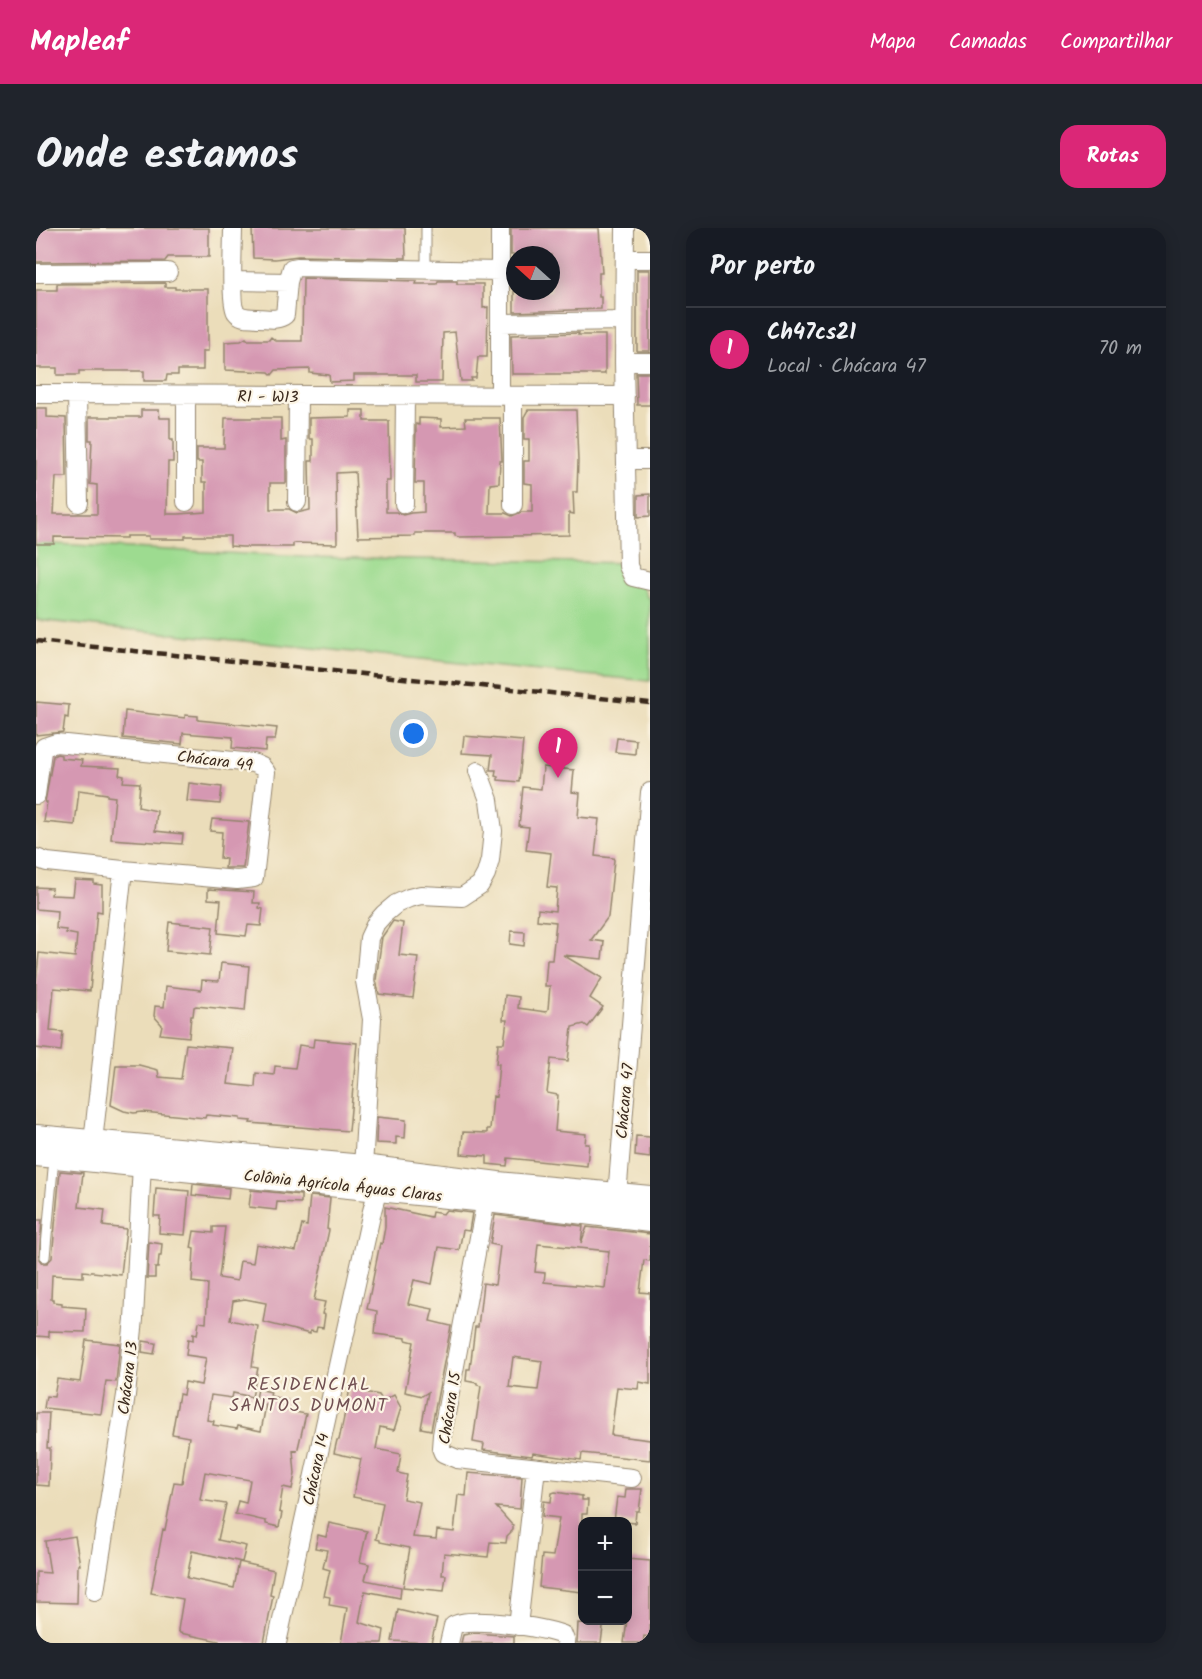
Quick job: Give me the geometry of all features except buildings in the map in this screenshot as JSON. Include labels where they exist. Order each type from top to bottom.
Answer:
[{"type":"main road","name":"Colônia Agrícola Águas Claras","points":[[36,1137],[376,1175],[486,1200],[650,1220]]},
{"type":"main road","name":"Colônia Agrícola Águas Claras","points":[[45,1155],[142,1164],[376,1175]]},
{"type":"main road","name":"Colônia Agrícola Águas Claras","points":[[413,1183],[498,1184],[650,1198]]},
{"type":"street","points":[[233,228],[233,306],[238,315],[278,319],[285,315],[289,272],[292,268],[297,267],[500,271]]},
{"type":"street","points":[[500,228],[500,323],[513,505]]},
{"type":"street","points":[[625,228],[624,362],[628,566],[633,577],[650,580]]},
{"type":"street","points":[[625,259],[650,259]]},
{"type":"street","points":[[36,273],[168,272]]},
{"type":"street","points":[[233,281],[288,282]]},
{"type":"street","points":[[500,323],[624,321]]},
{"type":"street","points":[[624,362],[650,362]]},
{"type":"street","name":"R1 - W13","points":[[36,394],[625,396]]},
{"type":"street","points":[[77,394],[79,503]]},
{"type":"street","points":[[186,395],[186,502]]},
{"type":"street","points":[[297,502],[298,396]]},
{"type":"street","points":[[404,504],[405,396]]},
{"type":"street","points":[[626,460],[650,460]]},
{"type":"street","name":"Chácara 49","points":[[36,795],[42,751],[44,747],[56,743],[253,763],[262,766],[266,772],[254,879],[245,881],[123,870],[47,862],[36,858]]},
{"type":"street","name":"Chácara 14","points":[[277,1643],[372,1211],[376,1175],[372,1019],[365,981],[369,938],[384,914],[409,898],[420,895],[462,897],[480,885],[490,860],[493,831],[489,800],[478,771]]},
{"type":"street","name":"Chácara 47","points":[[617,1196],[650,792]]},
{"type":"street","points":[[93,1142],[123,870]]},
{"type":"street","name":"Chácara 13","points":[[95,1591],[128,1384],[134,1319],[142,1164]]},
{"type":"street","name":"Chácara 15","points":[[486,1200],[441,1448],[443,1454],[449,1457],[536,1468]]},
{"type":"street","points":[[518,1626],[536,1468],[632,1478]]},
{"type":"street","points":[[449,1643],[453,1626],[466,1621],[556,1632],[563,1635],[566,1643]]},
{"type":"lane","points":[[426,228],[426,270]]},
{"type":"lane","points":[[45,1155],[45,1257]]},
{"type":"green space","points":[[36,543],[304,557],[632,563],[647,597],[650,598],[650,681],[36,620]]},
{"type":"railway","points":[[36,641],[650,703]]},
{"type":"place","name":"Ch47cs21","points":[[558,778]]},
{"type":"district","name":"RESIDENCIAL SANTOS DUMONT","points":[[309,1394]]}]
